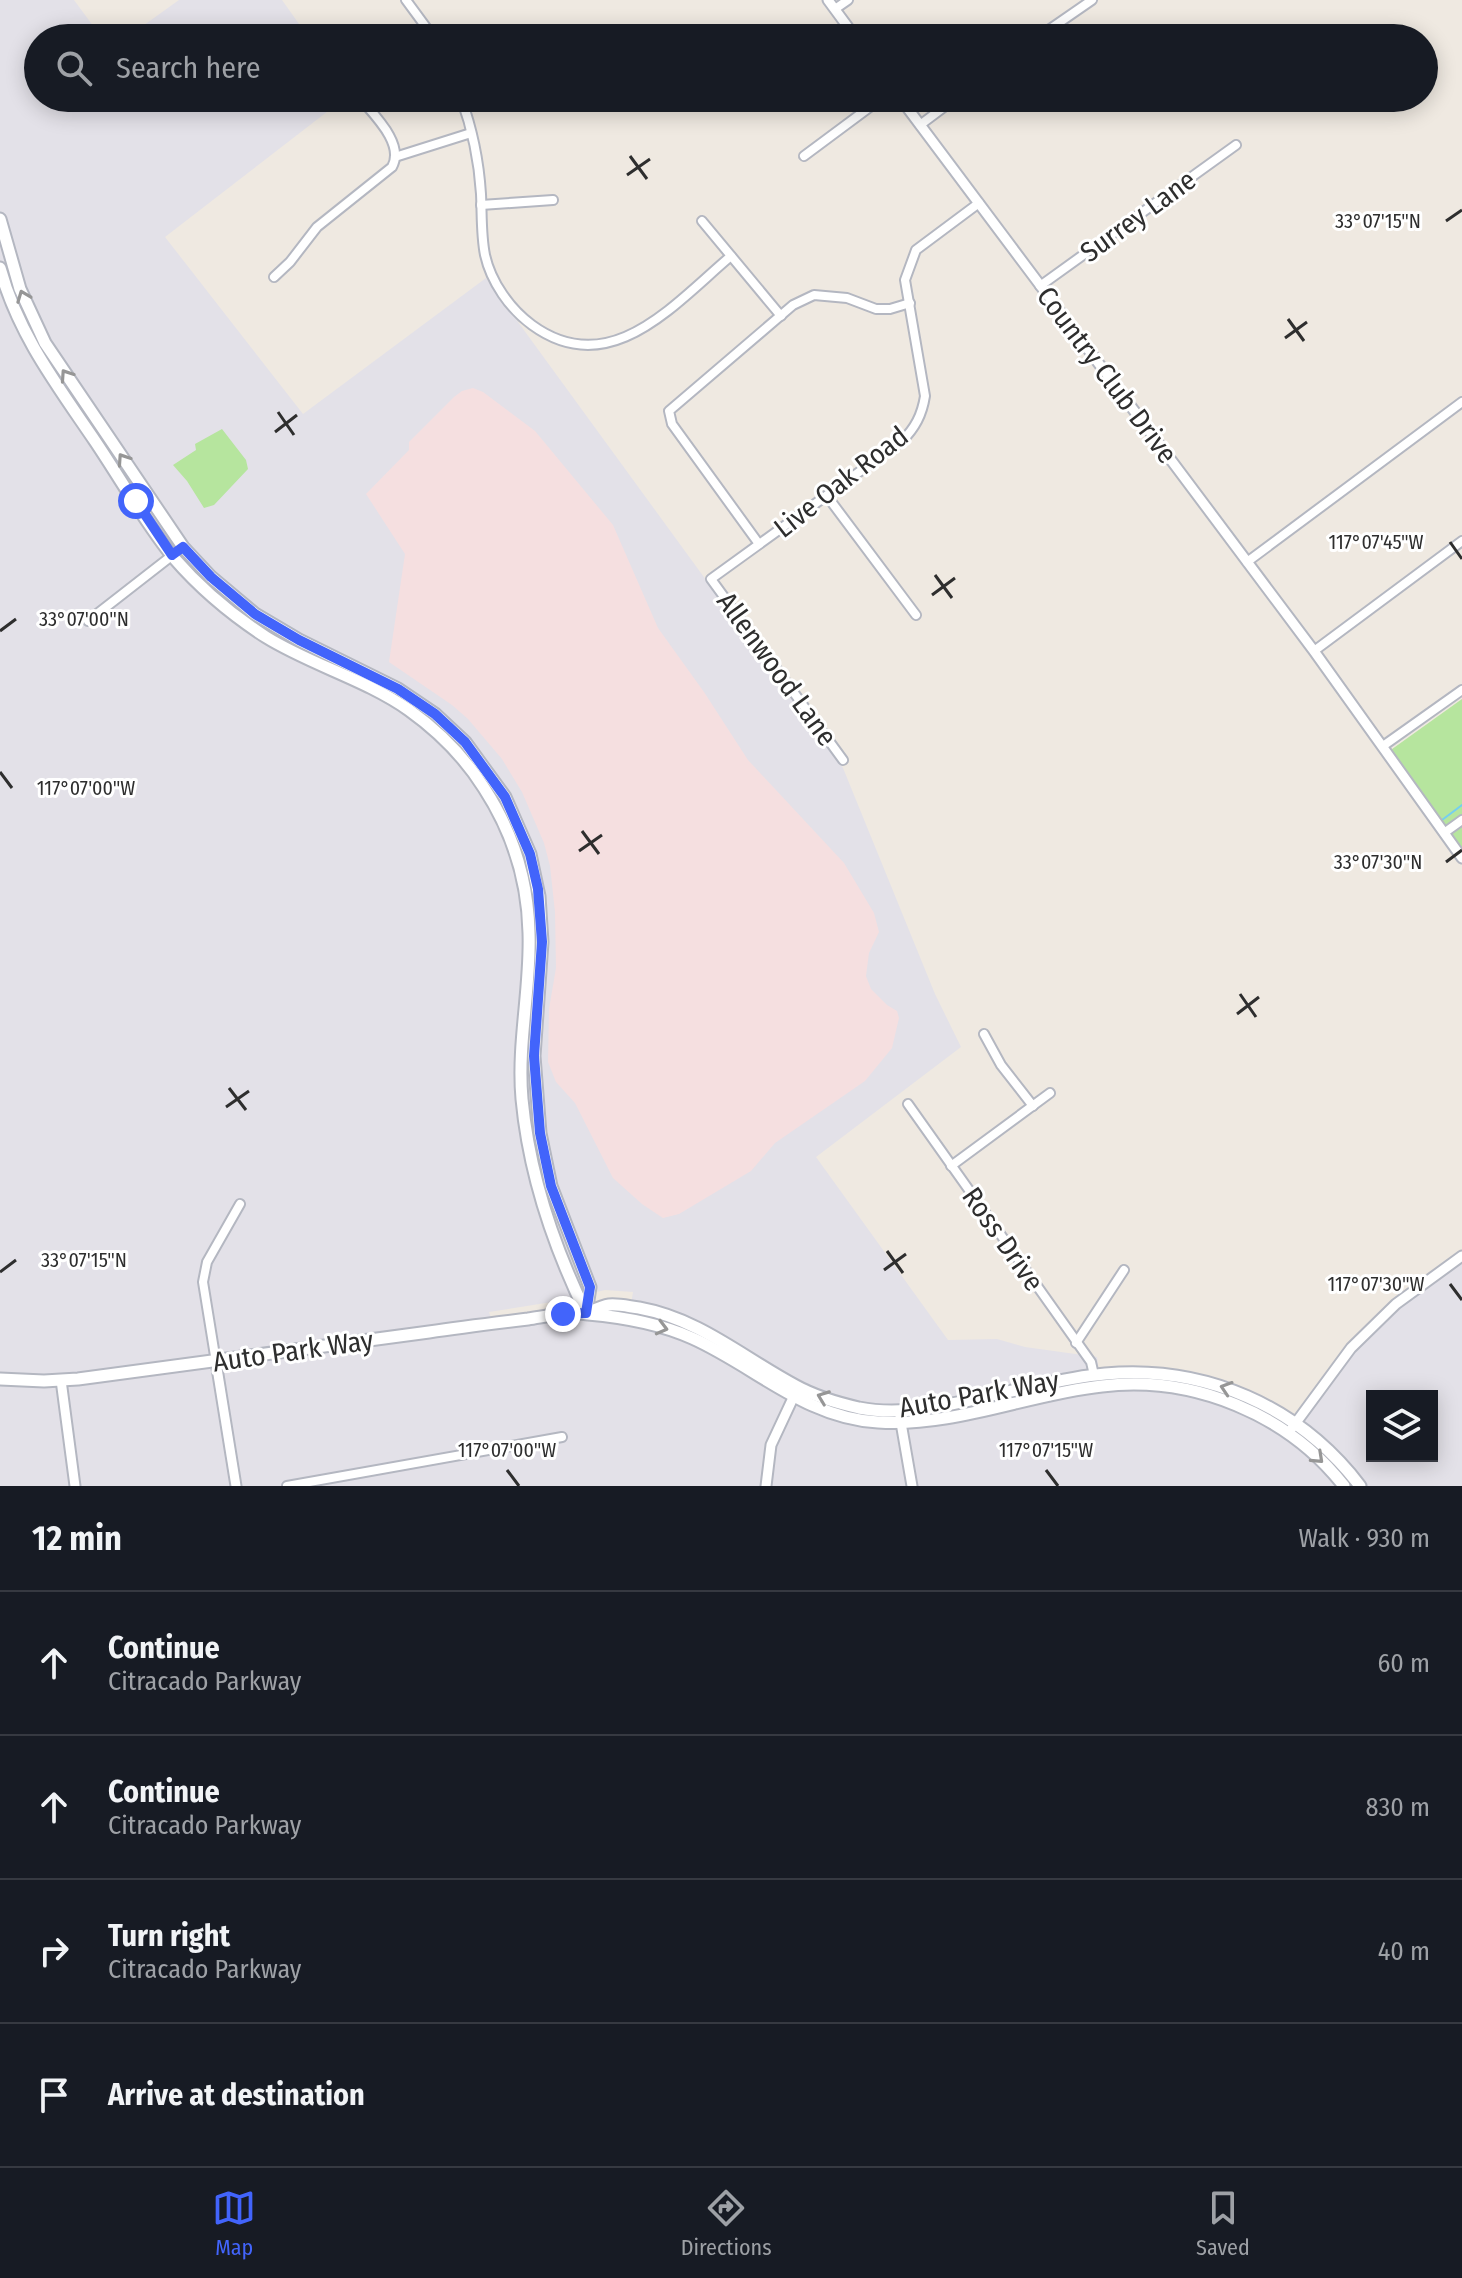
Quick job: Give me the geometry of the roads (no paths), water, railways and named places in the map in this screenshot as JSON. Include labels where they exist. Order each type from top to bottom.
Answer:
[{"type":"main road","points":[[0,219],[20,289],[45,343],[183,547],[211,577],[262,619],[398,689],[435,714],[465,742],[505,797],[530,854],[538,889],[542,942],[534,1056],[540,1133],[551,1186],[590,1287],[586,1313]]},
{"type":"main road","points":[[0,268],[33,350],[172,555],[217,601],[266,637],[407,709],[458,755],[497,810],[519,862],[528,911],[521,1078],[533,1171],[542,1206],[586,1313]]},
{"type":"main road","name":"Auto Park Way","points":[[0,1379],[61,1380],[216,1362],[586,1313],[608,1305],[621,1305],[674,1317],[703,1329],[798,1387],[829,1400],[863,1408],[928,1408],[1094,1375],[1159,1374],[1208,1382],[1254,1399],[1295,1423],[1339,1459],[1360,1486]]},
{"type":"main road","name":"Auto Park Way","points":[[586,1313],[667,1328],[692,1338],[793,1398],[834,1414],[873,1422],[900,1424],[947,1418],[1103,1385],[1149,1385],[1194,1391],[1260,1415],[1309,1450],[1344,1486]]},
{"type":"street","points":[[406,0],[424,24]]},
{"type":"street","points":[[828,0],[846,24]]},
{"type":"street","points":[[835,9],[848,0]]},
{"type":"street","points":[[1057,24],[1092,0]]},
{"type":"street","points":[[274,277],[317,227],[392,167],[395,157],[393,143],[370,112]]},
{"type":"street","points":[[465,112],[471,133],[490,273],[502,295],[546,335],[568,343],[591,346],[628,338],[646,328],[731,256]]},
{"type":"street","points":[[804,156],[863,112]]},
{"type":"street","name":"Country Club Drive","points":[[910,112],[1314,651],[1462,858]]},
{"type":"street","points":[[920,125],[937,112]]},
{"type":"street","points":[[395,157],[471,133]]},
{"type":"street","name":"Surrey Lane","points":[[1040,286],[1236,145]]},
{"type":"street","points":[[481,205],[553,200]]},
{"type":"street","name":"Live Oak Road","points":[[711,579],[902,441],[911,431],[923,409],[925,396],[905,280],[916,250],[979,203]]},
{"type":"street","points":[[702,221],[781,316]]},
{"type":"street","points":[[759,544],[672,424],[669,411],[793,305],[814,295],[847,298],[876,309],[890,309],[910,303]]},
{"type":"street","points":[[1247,562],[1462,402]]},
{"type":"street","points":[[827,496],[916,615]]},
{"type":"street","points":[[1314,651],[1462,541]]},
{"type":"street","points":[[88,621],[183,547]]},
{"type":"street","name":"Allenwood Lane","points":[[711,579],[843,760]]},
{"type":"street","points":[[1383,746],[1462,690]]},
{"type":"street","points":[[1444,833],[1462,820]]},
{"type":"street","points":[[984,1034],[1001,1065],[1033,1106]]},
{"type":"street","points":[[951,1166],[1050,1093]]},
{"type":"street","name":"Ross Drive","points":[[908,1104],[1091,1362],[1094,1375]]},
{"type":"street","points":[[236,1486],[203,1282],[207,1262],[240,1204]]},
{"type":"street","points":[[1288,1434],[1351,1348],[1396,1304],[1462,1256]]},
{"type":"street","points":[[1076,1343],[1124,1270]]},
{"type":"street","points":[[61,1380],[75,1486]]},
{"type":"street","points":[[766,1486],[771,1445],[793,1398]]},
{"type":"street","points":[[899,1410],[912,1486]]},
{"type":"street","points":[[287,1486],[562,1437]]},
{"type":"waterway","points":[[1442,820],[1462,805]]}]
